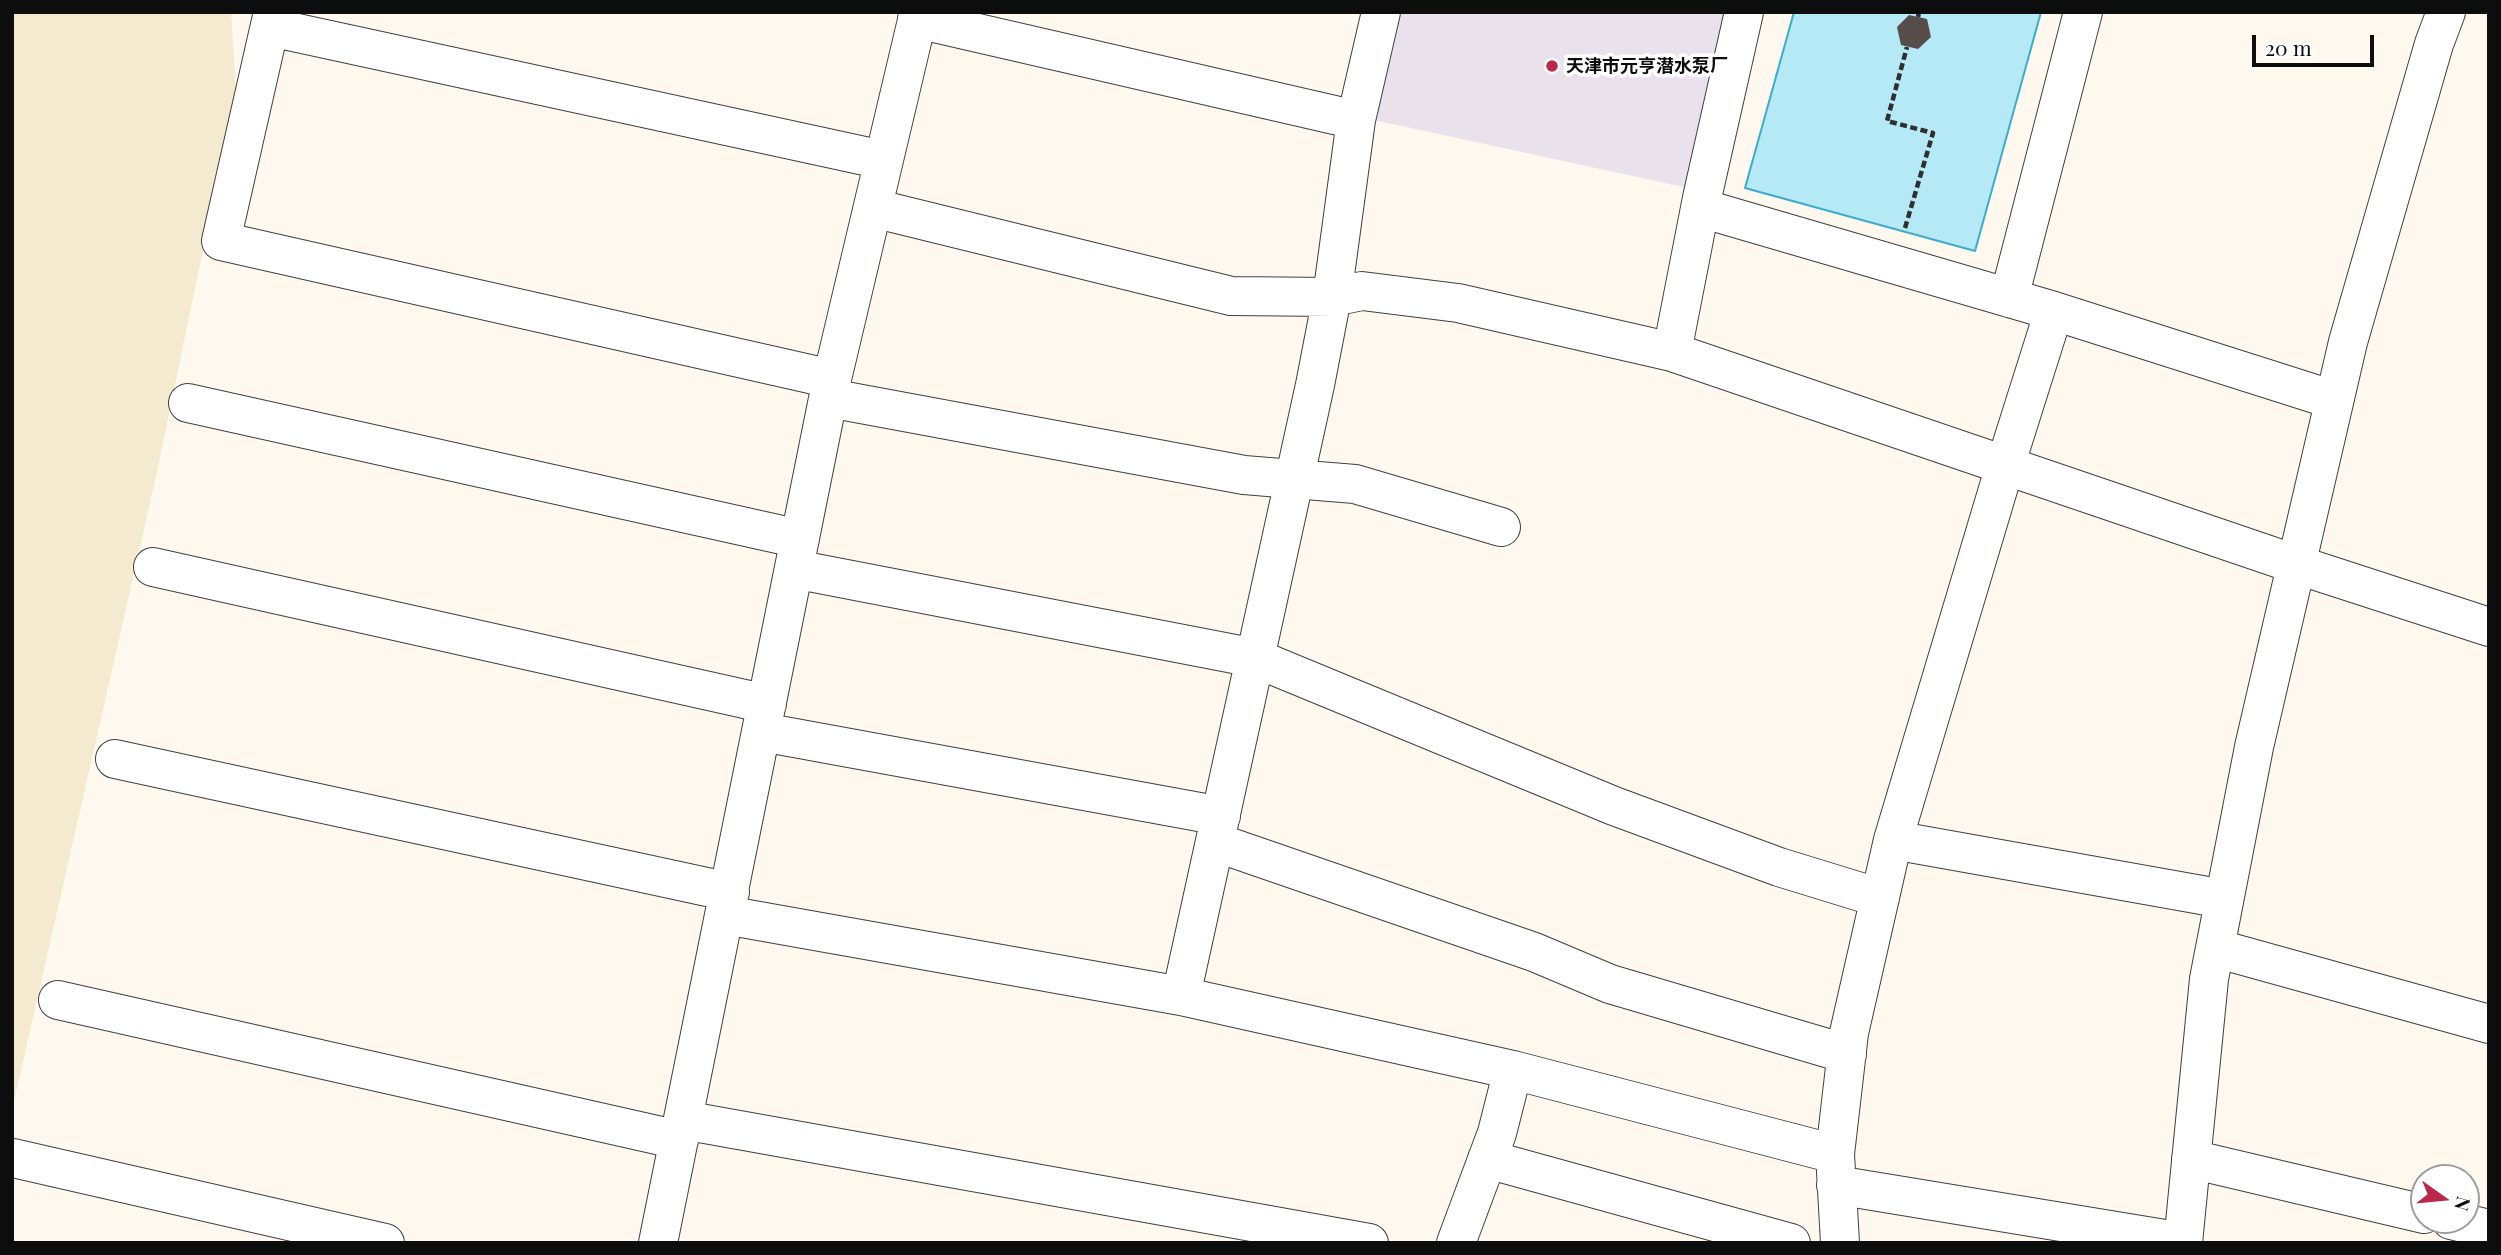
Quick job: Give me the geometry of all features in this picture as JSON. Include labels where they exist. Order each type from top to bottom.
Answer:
[{"type":"street","points":[[1181,996],[1332,297],[1356,120],[1381,12]]},
{"type":"street","points":[[1672,352],[1744,12]]},
{"type":"street","points":[[2009,298],[2082,12]]},
{"type":"street","points":[[115,759],[727,903],[1181,996],[1513,1070],[1835,1169],[2183,1242],[2209,979],[2254,747],[2348,342],[2434,44],[2446,12]]},
{"type":"street","points":[[658,1243],[831,389],[918,16],[1356,120]]},
{"type":"street","points":[[883,160],[272,20],[221,241],[831,389],[1244,475],[1354,484],[1501,527]]},
{"type":"street","points":[[873,208],[1231,296],[1332,297],[1363,291],[1458,303],[1672,352],[2489,628]]},
{"type":"street","points":[[1701,208],[2054,311],[2334,400]]},
{"type":"street","points":[[1840,1243],[1835,1169],[1849,1033],[1893,840],[2054,311]]},
{"type":"street","points":[[188,403],[797,554],[1255,658],[1614,806],[1779,867],[1880,898]]},
{"type":"street","points":[[153,567],[1218,829],[1610,984],[1847,1054]]},
{"type":"street","points":[[1893,840],[2224,900]]},
{"type":"street","points":[[2215,948],[2489,1024]]},
{"type":"street","points":[[58,1000],[681,1130],[1369,1243]]},
{"type":"street","points":[[1457,1243],[1497,1133],[1513,1070]]},
{"type":"street","points":[[13,1158],[385,1243]]},
{"type":"street","points":[[1487,1159],[1791,1243]]},
{"type":"street","points":[[2191,1159],[2410,1211]]},
{"type":"path","points":[[1902,237],[1933,133],[1887,121],[1907,47]]},
{"type":"shaded area","points":[[12,12],[231,12],[236,91],[155,481],[12,1110]]},
{"type":"shaded area","name":"天津市元亨潜水泵厂","points":[[1399,12],[1731,12],[1688,188],[1374,120]]},
{"type":"water","points":[[1794,12],[2041,12],[1975,251],[1745,188]]},
{"type":"building","points":[[1909,15],[1927,19],[1931,37],[1918,49],[1901,45],[1897,27]]},
{"type":"place","name":"天津市元亨潜水泵厂","points":[[1552,66]]}]
